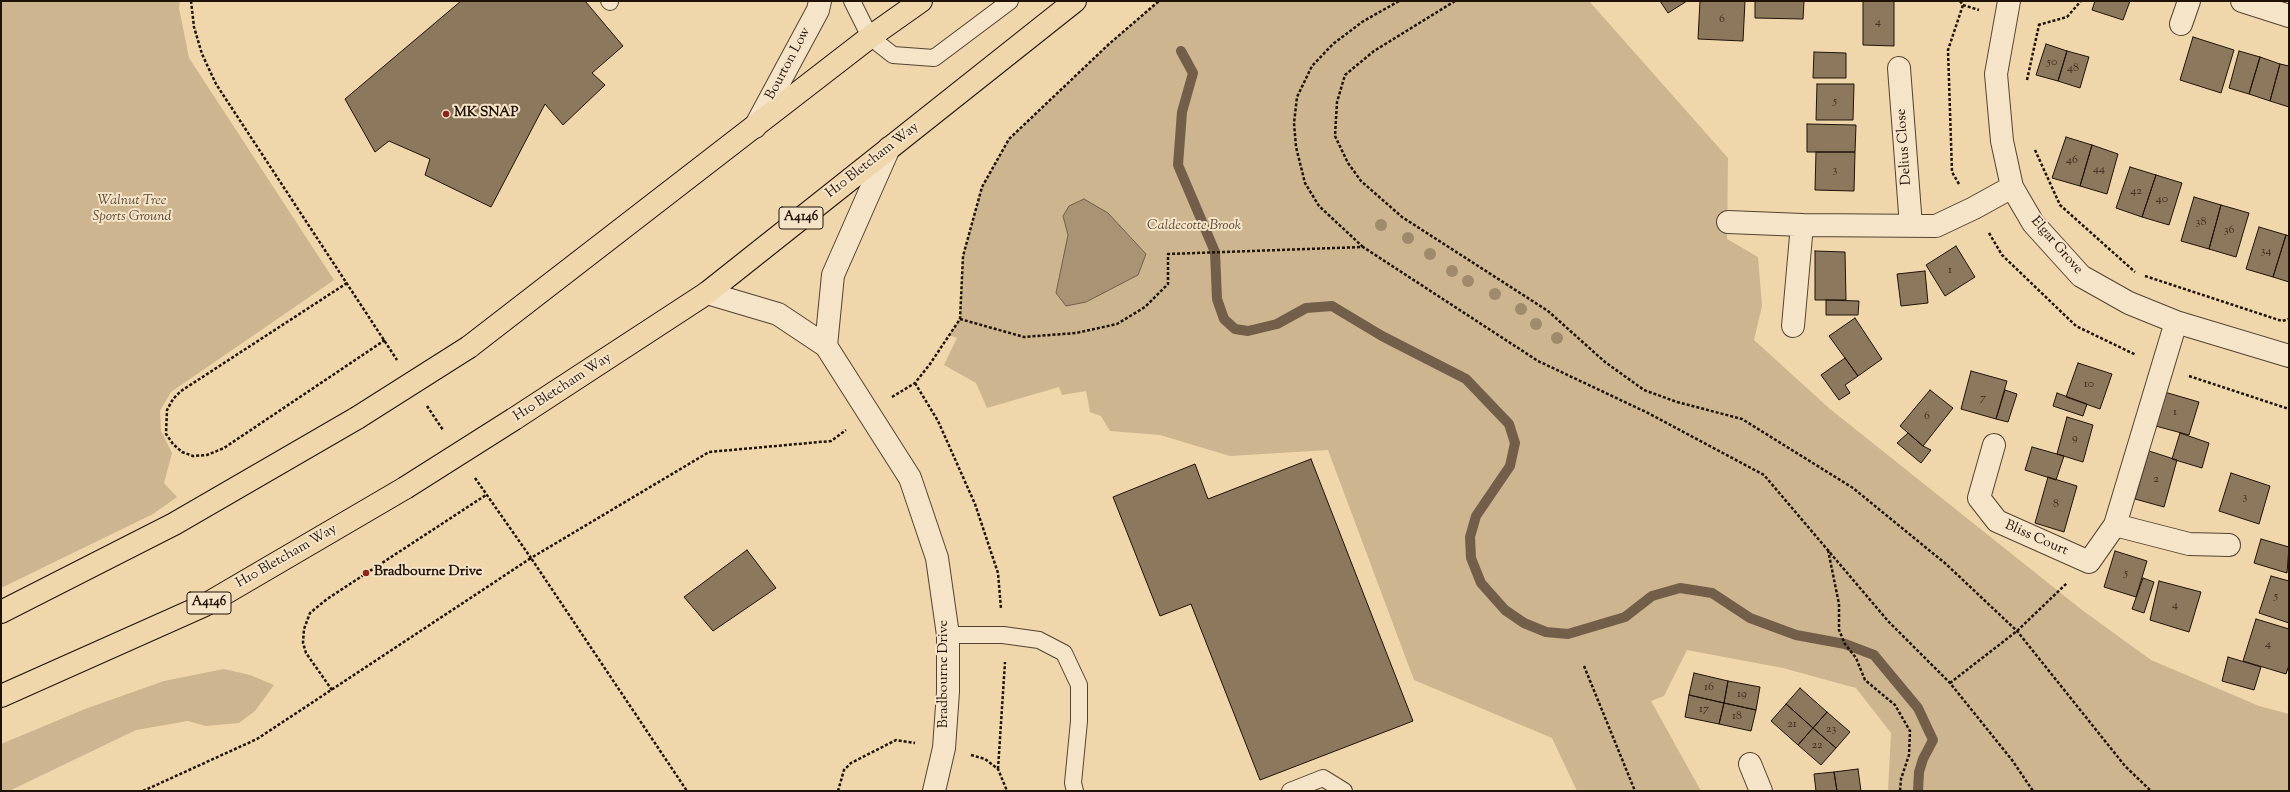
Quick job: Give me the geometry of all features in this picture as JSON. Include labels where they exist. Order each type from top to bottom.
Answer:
[{"type":"highway","points":[[1,612],[174,524],[357,418],[469,347],[870,37],[921,1]]},
{"type":"highway","name":"H10 Bletcham Way","points":[[1,696],[205,605],[405,488],[514,419],[707,293],[1075,1]]},
{"type":"street","name":"Bourton Low","points":[[755,127],[818,10],[820,1]]},
{"type":"street","name":"Elgar Grove","points":[[2008,1],[1996,74],[2002,141],[2012,187],[2033,223],[2081,276],[2129,303],[2176,322],[2289,356]]},
{"type":"street","points":[[2181,24],[2189,1]]},
{"type":"street","points":[[2242,1],[2289,16]]},
{"type":"street","name":"Delius Close","points":[[1899,68],[1911,226]]},
{"type":"street","points":[[826,346],[833,275],[889,148]]},
{"type":"street","points":[[1728,222],[1802,225],[1936,226],[2012,187]]},
{"type":"street","points":[[1793,326],[1802,225]]},
{"type":"street","name":"Bradbourne Drive","points":[[707,293],[778,314],[826,346],[910,478],[937,558],[948,635],[948,692],[944,748],[934,791]]},
{"type":"street","points":[[2089,562],[2115,524],[2176,322]]},
{"type":"street","name":"Bliss Court","points":[[1994,445],[1979,498],[1997,521],[2089,562]]},
{"type":"street","points":[[2115,524],[2189,544],[2229,545]]},
{"type":"street","points":[[1750,764],[1761,791]]},
{"type":"lane","points":[[852,1],[870,37],[893,55],[934,58],[1010,1]]},
{"type":"lane","points":[[948,635],[1003,635],[1039,640],[1064,653],[1079,685],[1079,720],[1073,784],[1075,791]]},
{"type":"lane","points":[[1290,791],[1323,778],[1344,791]]},
{"type":"path","points":[[191,1],[194,27],[202,54],[216,84],[385,340],[394,356]]},
{"type":"path","points":[[1399,1],[1362,22],[1333,44],[1312,66],[1297,97],[1294,123],[1296,147],[1305,183],[1319,206],[1363,247],[1538,361],[1648,413],[1764,475],[1888,621],[1950,683],[2012,760],[2033,791]]},
{"type":"path","points":[[1455,1],[1374,51],[1345,75],[1337,102],[1335,136],[1348,163],[1361,181],[1402,217],[1548,311],[1605,362],[1644,390],[1677,402],[1742,419],[1853,488],[1946,564],[2017,630],[2125,766],[2151,791]]},
{"type":"path","points":[[2027,88],[2027,80],[2039,25]]},
{"type":"path","points":[[2032,142],[2060,206],[2137,274],[2282,321],[2289,319]]},
{"type":"path","points":[[960,319],[1024,337],[1076,333],[1117,324],[1145,307],[1168,284],[1168,254],[1363,247]]},
{"type":"path","points":[[347,283],[182,391],[173,399],[167,410],[166,434],[173,444],[182,452],[192,456],[207,455],[224,448],[385,340]]},
{"type":"path","points":[[915,383],[938,421],[975,504],[998,573],[1006,656],[1004,704],[998,769]]},
{"type":"path","points":[[332,690],[306,653],[303,643],[304,629],[310,613],[327,599],[486,495]]},
{"type":"path","points":[[1828,550],[1839,604],[1839,630],[1845,644],[1856,658],[1865,680],[1895,705],[1910,731],[1909,755],[1901,779],[1900,791]]},
{"type":"path","points":[[143,791],[257,739],[531,558],[687,791]]},
{"type":"path","points":[[1950,683],[2017,630],[2089,562]]},
{"type":"path","points":[[1584,666],[1635,791]]},
{"type":"green space","name":"Walnut Tree Sports Ground","points":[[1,1],[180,1],[179,8],[189,58],[334,280],[171,392],[160,411],[161,431],[172,453],[164,483],[177,497],[153,514],[1,588]]},
{"type":"green space","name":"Caldecotte Brook","points":[[1159,1],[1589,1],[1728,158],[1727,239],[1758,257],[1762,306],[1754,340],[1830,409],[2082,610],[2151,660],[2259,706],[2289,714],[2289,791],[1888,791],[1891,733],[1856,688],[1783,668],[1687,650],[1664,696],[1651,701],[1701,791],[1577,791],[1552,738],[1414,680],[1328,450],[1230,456],[1160,435],[1110,431],[1101,416],[1090,412],[1086,391],[1062,395],[1059,387],[987,408],[976,383],[944,365],[957,338],[949,335],[960,319],[963,256],[982,187],[1009,139],[1109,44]]},
{"type":"green space","points":[[224,669],[250,675],[274,685],[255,711],[239,723],[206,726],[188,721],[136,730],[9,791],[1,791],[1,744],[85,709],[164,681]]},
{"type":"shaded area","points":[[1084,199],[1108,213],[1146,254],[1138,275],[1086,302],[1066,306],[1056,293],[1068,235],[1063,216],[1069,206]]},
{"type":"building","name":"MK SNAP","points":[[461,1],[585,1],[623,46],[592,73],[605,85],[563,125],[545,104],[491,207],[425,175],[430,159],[389,141],[375,152],[345,99]]},
{"type":"building","points":[[1660,1],[1687,1],[1668,13]]},
{"type":"building","points":[[1700,1],[1745,1],[1743,41],[1698,39]]},
{"type":"building","points":[[1755,1],[1804,1],[1803,19],[1755,18]]},
{"type":"building","points":[[1863,1],[1894,1],[1894,46],[1863,45]]},
{"type":"building","points":[[2095,1],[2130,1],[2123,20],[2092,10]]},
{"type":"building","points":[[2193,37],[2234,50],[2221,93],[2180,80]]},
{"type":"building","points":[[2046,44],[2067,51],[2058,81],[2036,75]]},
{"type":"building","points":[[2067,51],[2089,57],[2080,88],[2058,81]]},
{"type":"building","points":[[2239,51],[2260,57],[2249,94],[2229,88]]},
{"type":"building","points":[[1814,52],[1846,53],[1846,78],[1813,78]]},
{"type":"building","points":[[2260,57],[2280,64],[2270,101],[2249,94]]},
{"type":"building","points":[[2280,64],[2289,66],[2289,107],[2270,101]]},
{"type":"building","points":[[1817,84],[1854,84],[1853,120],[1816,120]]},
{"type":"building","points":[[1807,124],[1856,125],[1855,152],[1807,152]]},
{"type":"building","points":[[2066,137],[2092,145],[2080,186],[2052,178]]},
{"type":"building","points":[[2092,145],[2118,154],[2107,194],[2080,186]]},
{"type":"building","points":[[1816,152],[1855,152],[1854,191],[1815,190]]},
{"type":"building","points":[[2130,167],[2156,175],[2142,217],[2116,208]]},
{"type":"building","points":[[2156,175],[2182,183],[2169,225],[2142,217]]},
{"type":"building","points":[[2194,197],[2221,205],[2209,249],[2181,241]]},
{"type":"building","points":[[2221,205],[2249,213],[2236,257],[2209,249]]},
{"type":"building","points":[[2259,227],[2286,235],[2273,277],[2246,269]]},
{"type":"building","points":[[2286,235],[2289,236],[2289,282],[2273,277]]},
{"type":"building","points":[[1956,246],[1975,277],[1945,296],[1926,265]]},
{"type":"building","points":[[1815,251],[1845,252],[1846,300],[1815,300]]},
{"type":"building","points":[[1925,271],[1928,303],[1901,306],[1897,274]]},
{"type":"building","points":[[1826,300],[1859,301],[1858,315],[1826,315]]},
{"type":"building","points":[[1855,318],[1882,359],[1858,376],[1829,336]]},
{"type":"building","points":[[1845,358],[1858,376],[1845,385],[1850,393],[1839,400],[1821,375]]},
{"type":"building","points":[[2078,363],[2112,374],[2100,409],[2066,397]]},
{"type":"building","points":[[1971,371],[2007,381],[1996,419],[1961,409]]},
{"type":"building","points":[[1930,390],[1953,408],[1923,446],[1900,426]]},
{"type":"building","points":[[2005,390],[2017,394],[2008,422],[1996,419]]},
{"type":"building","points":[[2161,391],[2199,402],[2189,435],[2152,425]]},
{"type":"building","points":[[2057,393],[2087,404],[2083,416],[2053,406]]},
{"type":"building","points":[[2067,417],[2093,425],[2083,462],[2057,454]]},
{"type":"building","points":[[1908,433],[1923,446],[1931,450],[1921,463],[1897,443]]},
{"type":"building","points":[[2180,433],[2209,443],[2202,468],[2172,459]]},
{"type":"building","points":[[2032,447],[2064,456],[2056,480],[2025,470]]},
{"type":"building","points":[[2149,451],[2177,460],[2164,507],[2135,499]]},
{"type":"building","points":[[1311,459],[1413,721],[1260,780],[1191,604],[1160,616],[1113,497],[1195,464],[1208,499]]},
{"type":"building","points":[[2231,473],[2270,486],[2259,524],[2219,511]]},
{"type":"building","points":[[2048,477],[2077,486],[2064,532],[2035,523]]},
{"type":"building","points":[[2261,539],[2289,547],[2287,573],[2254,563]]},
{"type":"building","points":[[747,550],[776,588],[713,631],[684,597]]},
{"type":"building","points":[[2115,551],[2147,561],[2136,597],[2104,587]]},
{"type":"building","points":[[2271,576],[2289,581],[2289,623],[2259,613]]},
{"type":"building","points":[[2143,578],[2154,582],[2144,613],[2132,609]]},
{"type":"building","points":[[2159,581],[2201,592],[2189,632],[2150,620]]},
{"type":"building","points":[[2256,619],[2289,629],[2289,665],[2286,674],[2243,661]]},
{"type":"building","points":[[2228,657],[2261,667],[2254,690],[2222,681]]},
{"type":"building","points":[[1694,673],[1728,681],[1724,703],[1689,695]]},
{"type":"building","points":[[1728,681],[1760,687],[1756,710],[1724,703]]},
{"type":"building","points":[[1800,688],[1827,712],[1813,728],[1786,704]]},
{"type":"building","points":[[1689,695],[1724,703],[1719,724],[1685,717]]},
{"type":"building","points":[[1724,703],[1756,710],[1751,731],[1719,724]]},
{"type":"building","points":[[1786,704],[1813,728],[1798,745],[1771,721]]},
{"type":"building","points":[[1827,712],[1850,732],[1836,748],[1813,728]]},
{"type":"building","points":[[1813,728],[1836,748],[1821,765],[1798,745]]},
{"type":"building","points":[[1858,769],[1861,791],[1837,791],[1834,772]]},
{"type":"building","points":[[1834,772],[1837,791],[1816,791],[1814,774]]},
{"type":"waterway","points":[[1181,51],[1193,73],[1182,112],[1178,165],[1215,252],[1217,299],[1224,319],[1235,329],[1248,331],[1277,324],[1306,308],[1332,306],[1382,336],[1466,379],[1509,424],[1515,443],[1510,466],[1476,516],[1470,537],[1471,558],[1481,583],[1505,610],[1524,623],[1546,632],[1568,634],[1625,617],[1652,596],[1680,588],[1712,593],[1750,618],[1796,635],[1845,644],[1874,655],[1918,708],[1933,740],[1923,759],[1919,772],[1918,791]]},
{"type":"place","name":"MK SNAP","points":[[446,114]]},
{"type":"place","name":"Bradbourne Drive","points":[[366,573]]}]
